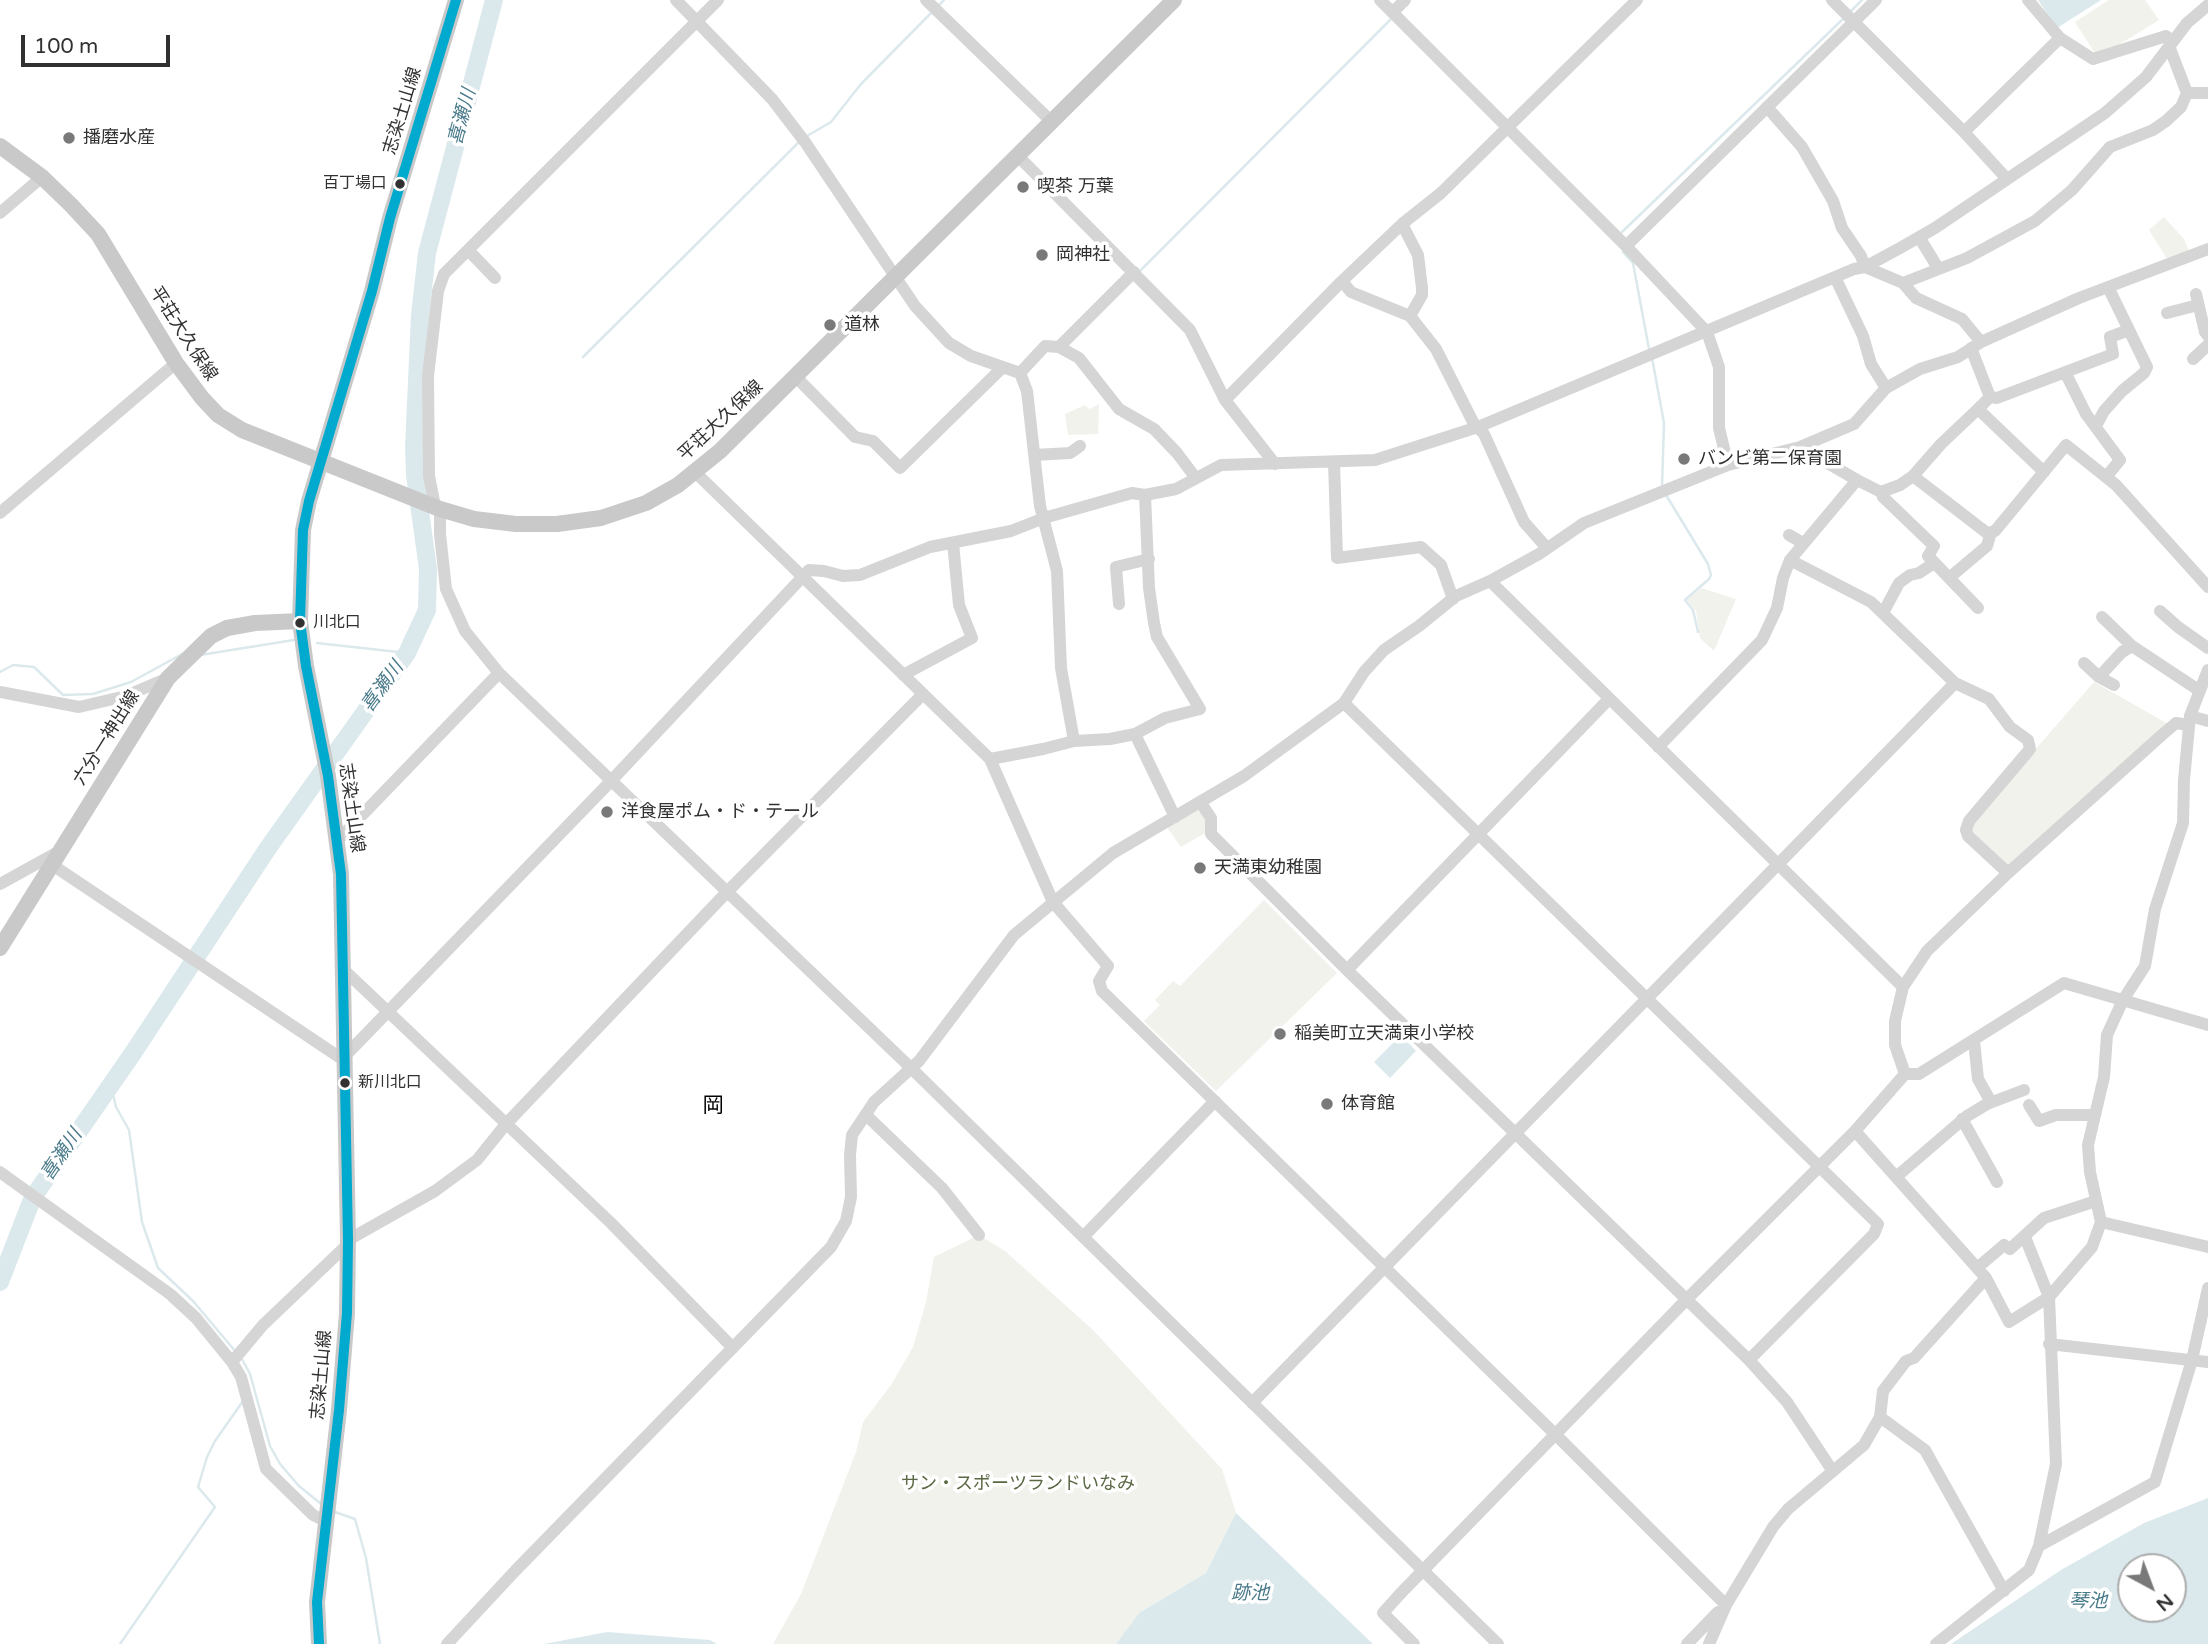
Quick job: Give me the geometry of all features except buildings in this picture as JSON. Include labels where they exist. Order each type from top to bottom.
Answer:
[{"type":"main road","name":"志染土山線","points":[[319,1644],[317,1602],[340,1396],[348,1242],[338,840],[300,621],[303,530],[372,291],[390,218],[456,0]]},
{"type":"main road","name":"平荘大久保線","points":[[0,146],[42,177],[98,234],[176,363],[218,415],[242,430],[436,507],[516,524],[556,524],[601,517],[646,503],[695,472],[720,451],[1174,0]]},
{"type":"main road","name":"六分一神出線","points":[[0,948],[168,678],[211,636],[227,628],[255,623],[300,621]]},
{"type":"street","points":[[677,0],[780,110],[805,142],[915,306],[949,343],[971,356],[1020,373],[1027,391],[1041,506],[1057,570],[1061,668],[1074,741]]},
{"type":"street","points":[[718,0],[448,269],[441,280],[430,352],[429,476],[436,507],[446,589],[465,631],[499,673],[911,1069],[1498,1644]]},
{"type":"street","points":[[926,0],[1052,122]]},
{"type":"street","points":[[1380,0],[1509,127],[1707,332],[1719,367],[1719,428],[1728,465]]},
{"type":"street","points":[[1393,12],[1405,0]]},
{"type":"street","points":[[1224,400],[1342,281],[1402,224],[1441,193],[1637,0]]},
{"type":"street","points":[[1832,0],[1964,132],[2007,179]]},
{"type":"street","points":[[1626,246],[1876,0]]},
{"type":"street","points":[[1903,283],[1967,258],[2035,221],[2072,190],[2110,147],[2153,130],[2181,107],[2187,93],[2166,36],[2093,59],[2060,38],[2028,0]]},
{"type":"street","points":[[0,884],[55,858],[185,954],[345,1059],[809,570],[843,576],[860,575],[930,547],[1011,531],[1044,518],[1132,493],[1145,495],[1176,489],[1222,465],[1375,460],[1478,427],[1854,269],[1865,267],[1919,237],[2105,113],[2146,77],[2187,23],[2208,5]]},
{"type":"street","points":[[1964,132],[2060,38]]},
{"type":"street","points":[[2187,93],[2208,93]]},
{"type":"street","points":[[1767,107],[1802,147],[1833,201],[1842,228],[1861,256],[1865,267],[1903,283],[1916,298],[1962,319],[1976,345],[1990,397]]},
{"type":"street","points":[[1018,156],[1190,330],[1224,400],[1275,464]]},
{"type":"street","points":[[0,212],[42,177]]},
{"type":"street","points":[[1402,224],[1418,256],[1422,288],[1422,295],[1410,316]]},
{"type":"street","points":[[1919,237],[1938,268]]},
{"type":"street","points":[[447,1644],[831,1247],[846,1221],[851,1197],[852,1135],[874,1102],[911,1069],[951,1021],[1014,935],[1113,853],[1244,776],[1344,703],[1364,672],[1384,650],[1453,599],[1547,548],[1584,523],[1728,465],[1800,447],[1854,424],[1886,388],[1920,369],[1958,357],[1976,345],[2079,298],[2109,289],[2208,249]]},
{"type":"street","points":[[468,250],[495,278]]},
{"type":"street","points":[[1059,346],[1134,272]]},
{"type":"street","points":[[1835,277],[1863,337],[1871,365],[1886,388]]},
{"type":"street","points":[[1342,281],[1351,292],[1410,316],[1436,349],[1473,422],[1484,434],[1524,522],[1547,548]]},
{"type":"street","points":[[2096,426],[2104,411],[2147,367],[2109,289]]},
{"type":"street","points":[[2167,313],[2197,299],[2208,336]]},
{"type":"street","points":[[1881,492],[1900,485],[1913,476],[1941,444],[1990,397],[1997,397],[2113,354],[2110,337],[2129,330]]},
{"type":"street","points":[[2193,359],[2208,345]]},
{"type":"street","points":[[1020,373],[1045,346],[1059,346],[1079,359],[1119,409],[1160,435],[1195,477]]},
{"type":"street","points":[[0,513],[176,363]]},
{"type":"street","points":[[796,377],[855,437],[873,441],[900,468],[1003,367]]},
{"type":"street","points":[[2065,372],[2087,414],[2120,460],[2106,477]]},
{"type":"street","points":[[1978,409],[2044,472]]},
{"type":"street","points":[[1949,578],[1987,546],[1991,532],[2066,445],[2130,499],[2208,587]]},
{"type":"street","points":[[1035,455],[1070,453],[1080,446]]},
{"type":"street","points":[[1800,447],[1881,492],[1934,546],[1928,556],[1979,608]]},
{"type":"street","points":[[1334,462],[1337,558],[1422,547],[1441,565],[1453,599]]},
{"type":"street","points":[[695,472],[990,758],[1053,902],[1108,966],[1099,981],[1102,992],[1556,1435],[1726,1605]]},
{"type":"street","points":[[1913,476],[1987,533],[1991,532]]},
{"type":"street","points":[[1658,747],[1762,640],[1777,607],[1790,560],[1857,481]]},
{"type":"street","points":[[990,758],[1074,741],[1110,739],[1135,734],[1166,718],[1200,709],[1157,637],[1149,588],[1145,495]]},
{"type":"street","points":[[1789,535],[1803,543]]},
{"type":"street","points":[[903,675],[972,638],[959,605],[953,542]]},
{"type":"street","points":[[1119,604],[1116,567],[1149,559]]},
{"type":"street","points":[[1790,560],[1871,602],[1955,683],[1989,699],[2010,727],[2028,740],[2030,748],[1969,821],[1966,830],[1968,836],[2008,873]]},
{"type":"street","points":[[1883,613],[1899,583],[1934,563]]},
{"type":"street","points":[[1490,581],[1903,987]]},
{"type":"street","points":[[2160,611],[2208,648]]},
{"type":"street","points":[[2102,617],[2132,646],[2200,691]]},
{"type":"street","points":[[2099,677],[2122,652],[2132,646]]},
{"type":"street","points":[[2084,663],[2099,677],[2114,685]]},
{"type":"street","points":[[1856,1131],[1981,1273],[2009,1322],[2049,1297],[2092,1248],[2101,1222],[2088,1145],[2104,1077],[2106,1035],[2123,1000],[2145,966],[2155,909],[2183,823],[2189,720],[2208,670]]},
{"type":"street","points":[[338,840],[499,673]]},
{"type":"street","points":[[0,692],[79,707],[126,696],[168,678]]},
{"type":"street","points":[[1252,1403],[1955,683]]},
{"type":"street","points":[[236,1357],[263,1325],[348,1242],[435,1191],[477,1160],[506,1124],[727,892],[923,694]]},
{"type":"street","points":[[1346,970],[1609,699]]},
{"type":"street","points":[[1344,703],[1878,1224],[1874,1234],[1749,1360]]},
{"type":"street","points":[[1905,1074],[1895,1045],[1894,1032],[1903,987],[1927,951],[2008,873],[2176,723],[2189,720],[2208,721]]},
{"type":"street","points":[[1135,734],[1175,817]]},
{"type":"street","points":[[1202,803],[1212,818],[1211,834],[1346,970],[1749,1360],[1787,1402],[1832,1470]]},
{"type":"street","points":[[342,969],[611,1223],[733,1348]]},
{"type":"street","points":[[1414,1644],[1383,1613],[1687,1299],[1856,1131],[1905,1074],[1919,1073],[2064,983],[2208,1024]]},
{"type":"street","points":[[1974,1041],[1978,1080],[1991,1102]]},
{"type":"street","points":[[1896,1177],[1962,1119],[1991,1102],[2024,1090]]},
{"type":"street","points":[[1083,1237],[1215,1101]]},
{"type":"street","points":[[2029,1105],[2039,1121],[2056,1115],[2094,1115]]},
{"type":"street","points":[[866,1115],[942,1188],[979,1235]]},
{"type":"street","points":[[1962,1119],[1997,1182]]},
{"type":"street","points":[[0,1172],[170,1294],[236,1357],[266,1469],[313,1515],[325,1521]]},
{"type":"street","points":[[1709,1644],[1726,1605],[1780,1518],[1832,1470],[1864,1445],[1880,1417],[1883,1391],[1906,1361],[1914,1358],[2004,1245],[2010,1249],[2044,1218],[2096,1201]]},
{"type":"street","points":[[2101,1222],[2208,1247]]},
{"type":"street","points":[[1936,1644],[2029,1570],[2039,1546],[2056,1464],[2049,1297],[2025,1237]]},
{"type":"street","points":[[2039,1546],[2155,1482],[2192,1360],[2208,1288]]},
{"type":"street","points":[[2049,1344],[2208,1362]]},
{"type":"street","points":[[1880,1417],[1925,1450],[2004,1591]]},
{"type":"street","points":[[1687,1644],[1726,1605]]},
{"type":"green space","points":[[2109,0],[2145,0],[2159,20],[2110,50],[2096,55],[2075,22]]},
{"type":"green space","points":[[2164,217],[2184,239],[2191,255],[2169,262],[2149,230]]},
{"type":"green space","points":[[1099,404],[1098,434],[1068,435],[1065,414],[1085,405],[1089,409]]},
{"type":"green space","points":[[1701,588],[1736,599],[1714,651],[1700,638],[1696,611],[1687,600]]},
{"type":"green space","points":[[2094,682],[2170,725],[2008,870],[1972,835],[1972,822]]},
{"type":"green space","points":[[1198,807],[1205,815],[1205,833],[1181,847],[1167,827]]},
{"type":"green space","points":[[1264,900],[1337,973],[1216,1091],[1144,1021],[1160,1005],[1155,1000],[1173,981],[1180,986]]},
{"type":"green space","name":"サン・スポーツランドいなみ","points":[[979,1235],[1005,1251],[1093,1330],[1222,1469],[1236,1513],[1206,1573],[1139,1613],[1116,1644],[773,1644],[801,1594],[856,1452],[863,1422],[891,1385],[913,1347],[926,1302],[934,1257]]},
{"type":"water","points":[[2038,0],[2101,0],[2057,28]]},
{"type":"water","points":[[1401,1035],[1416,1051],[1390,1078],[1374,1062]]},
{"type":"water","name":"琴池","points":[[2208,1498],[2208,1644],[1951,1644],[2061,1570],[2144,1523]]},
{"type":"water","name":"跡池","points":[[1236,1513],[1373,1644],[1116,1644],[1139,1613],[1206,1573]]},
{"type":"water","points":[[607,1632],[710,1640],[717,1644],[544,1644]]},
{"type":"waterway","name":"喜瀬川","points":[[0,1282],[38,1190],[133,1053],[268,848],[407,653],[427,610],[428,569],[415,475],[414,447],[420,315],[427,253],[494,0]]},
{"type":"waterway","points":[[938,6],[944,0]]},
{"type":"waterway","points":[[1851,11],[1862,0]]},
{"type":"waterway","points":[[807,136],[831,122],[861,84],[933,11]]},
{"type":"waterway","points":[[1622,232],[1844,18]]},
{"type":"waterway","points":[[1139,272],[1390,20]]},
{"type":"waterway","points":[[583,357],[799,142]]},
{"type":"waterway","points":[[1623,252],[1633,263],[1649,349]]},
{"type":"waterway","points":[[1652,358],[1664,423],[1662,487]]},
{"type":"waterway","points":[[1666,495],[1708,564],[1711,575],[1685,600],[1693,610],[1698,632]]},
{"type":"waterway","points":[[200,655],[294,640]]},
{"type":"waterway","points":[[317,643],[407,653]]},
{"type":"waterway","points":[[0,672],[13,665],[34,667],[63,695],[93,694],[131,682],[184,653]]},
{"type":"waterway","points":[[111,1085],[116,1107],[129,1130],[142,1222],[158,1268],[193,1301],[235,1351]]},
{"type":"waterway","points":[[242,1359],[250,1374],[270,1446],[280,1464],[299,1486],[320,1503]]},
{"type":"waterway","points":[[120,1644],[215,1507],[198,1487],[215,1441],[243,1401]]},
{"type":"waterway","points":[[335,1512],[355,1519],[366,1558],[380,1644]]},
{"type":"transit line","points":[[319,1644],[317,1602],[339,1410],[347,1313],[348,1240],[341,874],[328,776],[300,621],[303,530],[309,501],[372,291],[390,218],[456,0]]},
{"type":"place","name":"播磨水産","points":[[69,138]]},
{"type":"place","name":"百丁場口","points":[[400,184]]},
{"type":"place","name":"喫茶 万葉","points":[[1023,187]]},
{"type":"place","name":"岡神社","points":[[1042,255]]},
{"type":"place","name":"道林","points":[[830,325]]},
{"type":"place","name":"バンビ第二保育園","points":[[1684,459]]},
{"type":"place","name":"川北口","points":[[300,623]]},
{"type":"place","name":"洋食屋ポム・ド・テール","points":[[607,812]]},
{"type":"place","name":"天満東幼稚園","points":[[1200,868]]},
{"type":"place","name":"稲美町立天満東小学校","points":[[1280,1034]]},
{"type":"place","name":"新川北口","points":[[345,1083]]},
{"type":"place","name":"体育館","points":[[1327,1104]]},
{"type":"district","name":"岡","points":[[713,1106]]}]
